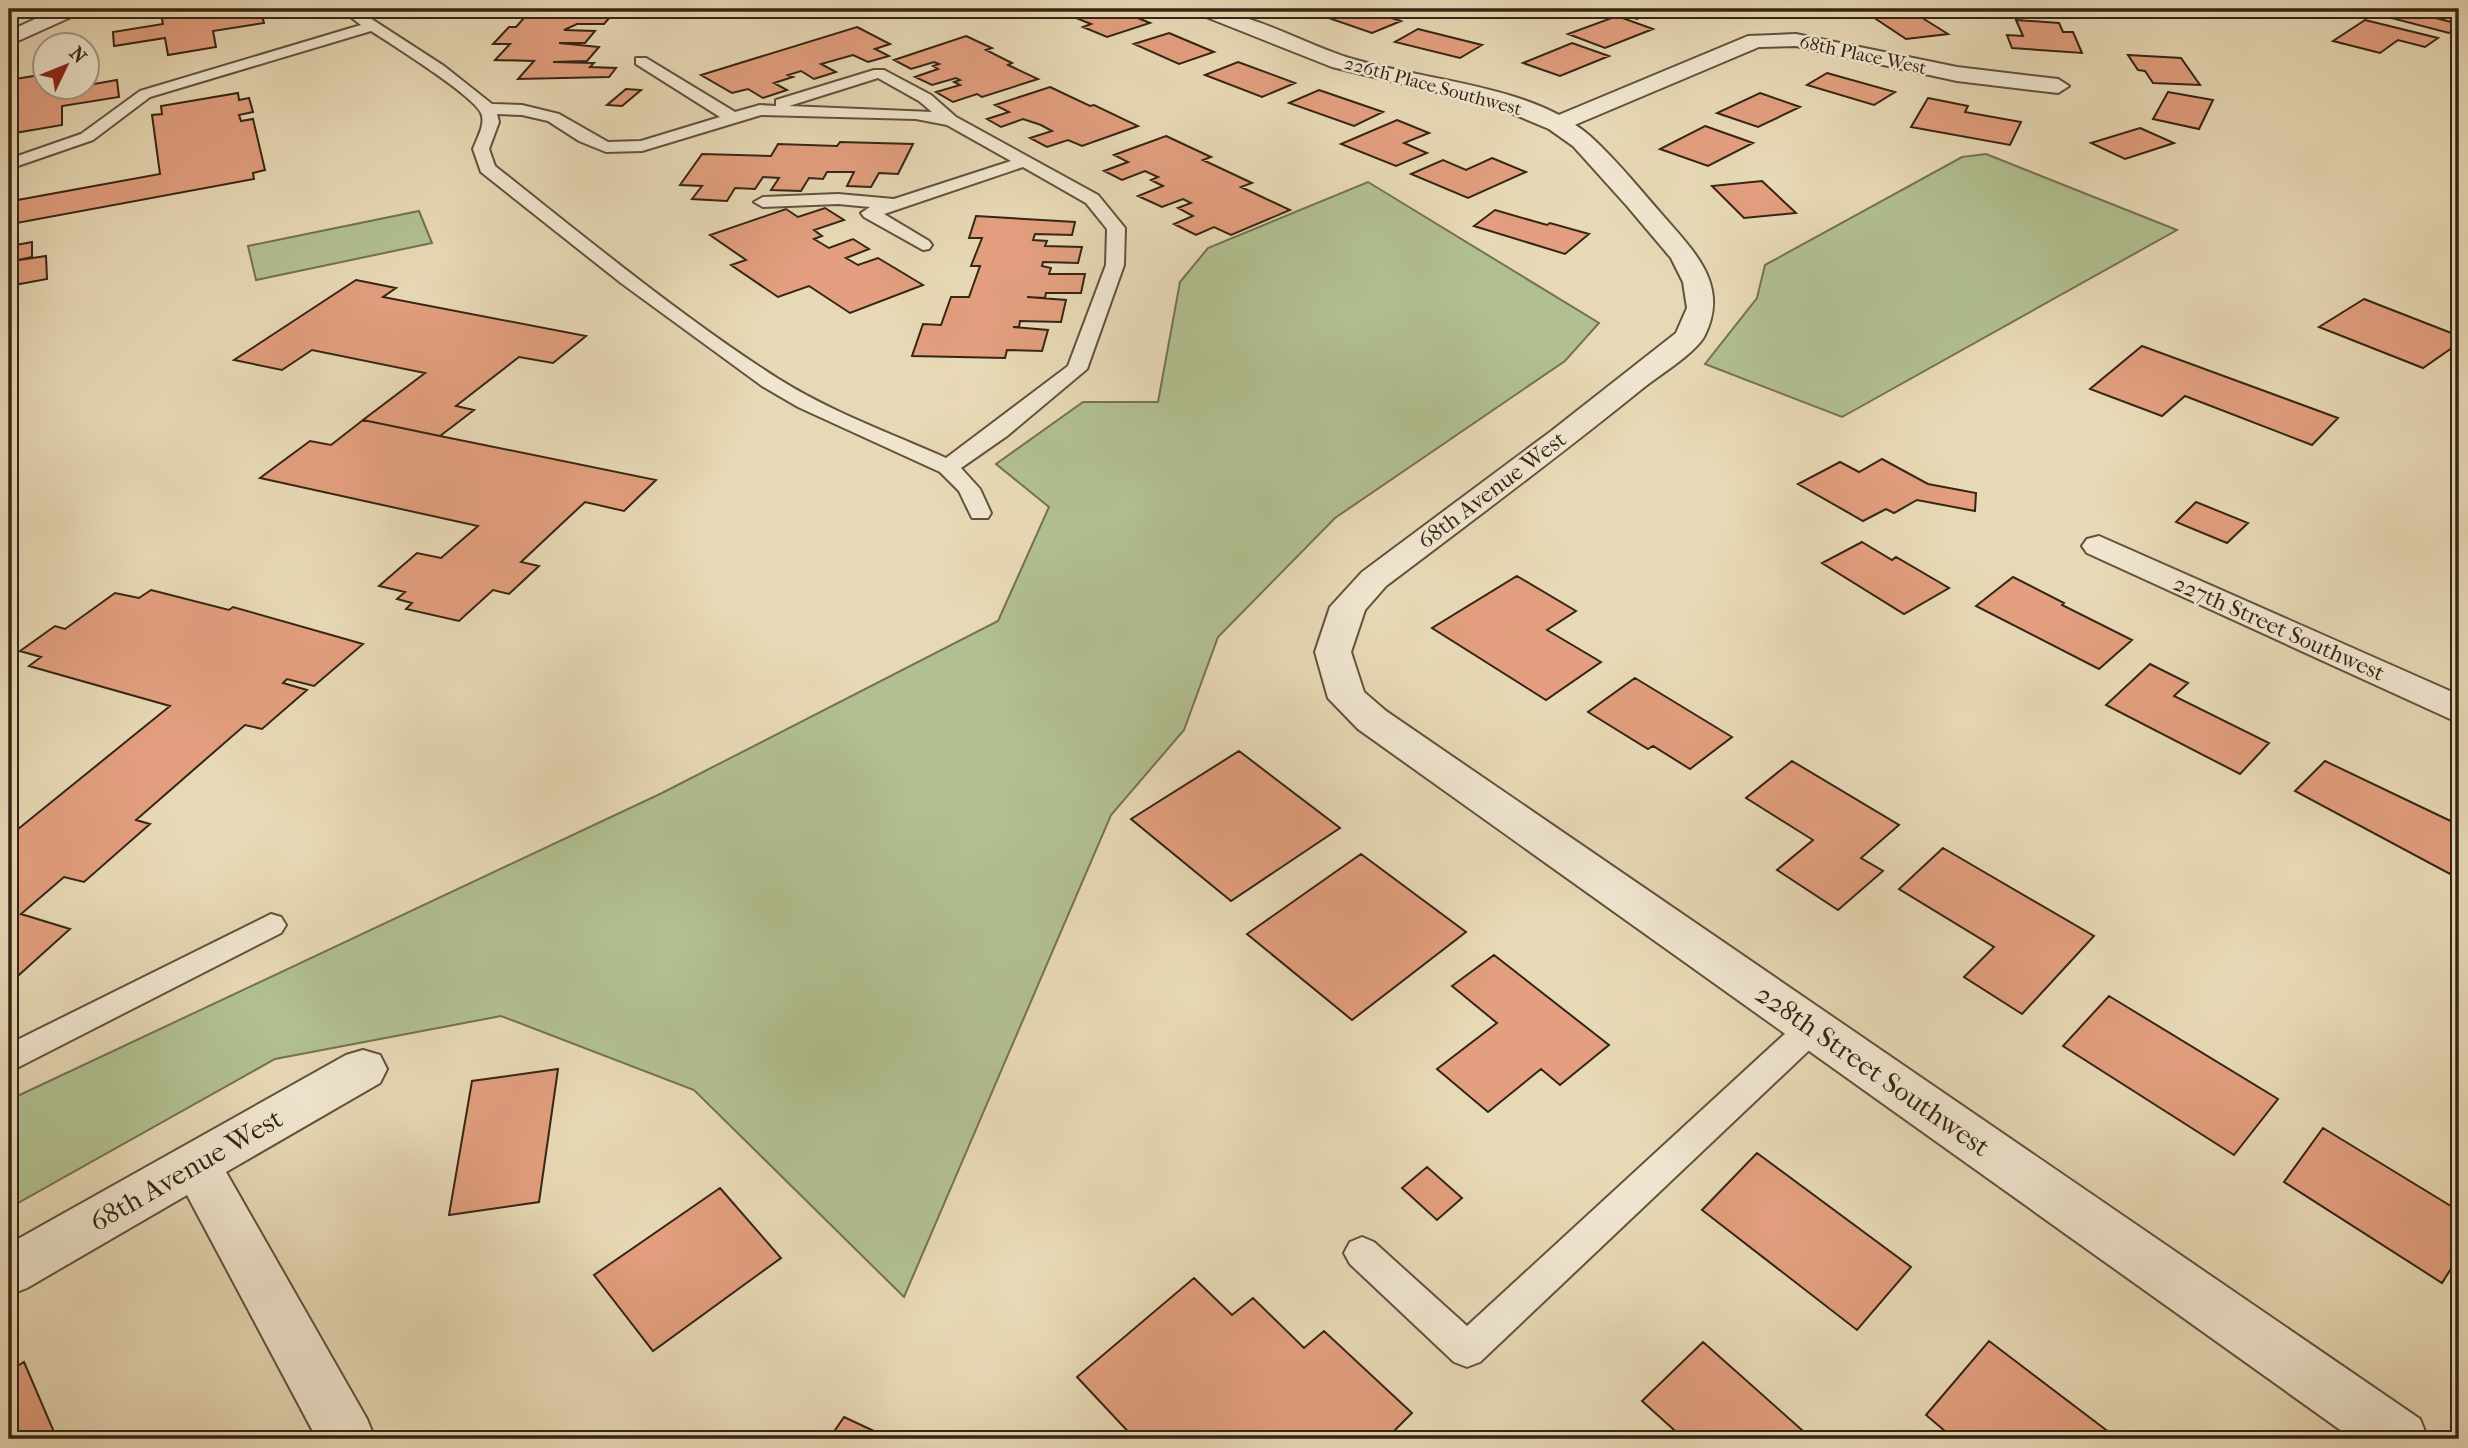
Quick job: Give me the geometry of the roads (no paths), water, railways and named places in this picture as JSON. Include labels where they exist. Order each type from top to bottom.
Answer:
[{"type":"street","points":[[9,39],[73,9]]},
{"type":"street","name":"226th Place Southwest","points":[[1203,9],[1340,62],[1500,100],[1557,124],[1581,141],[1684,255],[1697,282],[1701,308]]},
{"type":"street","name":"68th Place West","points":[[1557,124],[1756,41],[1796,40],[1957,74],[2059,86]]},
{"type":"street","name":"68th Avenue West","points":[[1347,698],[1333,652],[1348,607],[1374,579],[1561,439],[1689,337],[1701,308]]},
{"type":"street","name":"227th Street Southwest","points":[[2099,546],[2459,710]]},
{"type":"street","name":"228th Street Southwest","points":[[1347,698],[1372,720],[2400,1439]]},
{"type":"street","name":"68th Avenue West","points":[[9,1271],[363,1069]]},
{"type":"street","points":[[196,1165],[347,1439]]},
{"type":"lane","points":[[347,9],[439,69],[488,109],[523,110],[553,117],[584,138],[606,147],[642,146],[879,74],[925,98],[951,121],[1092,199],[1116,228],[1115,265],[1077,369],[948,467]]},
{"type":"lane","points":[[9,164],[87,137],[145,94],[372,26]]},
{"type":"lane","points":[[641,61],[733,118]]},
{"type":"lane","points":[[488,109],[491,122],[481,149],[487,169],[628,279],[769,382],[805,403],[948,467],[970,489],[979,513]]},
{"type":"lane","points":[[760,110],[916,114],[951,121]]},
{"type":"lane","points":[[923,246],[870,213],[1026,161]]},
{"type":"lane","points":[[763,202],[838,199],[896,205]]},
{"type":"lane","points":[[9,1059],[271,925]]},
{"type":"lane","points":[[1362,1253],[1466,1350],[1812,1028]]}]
